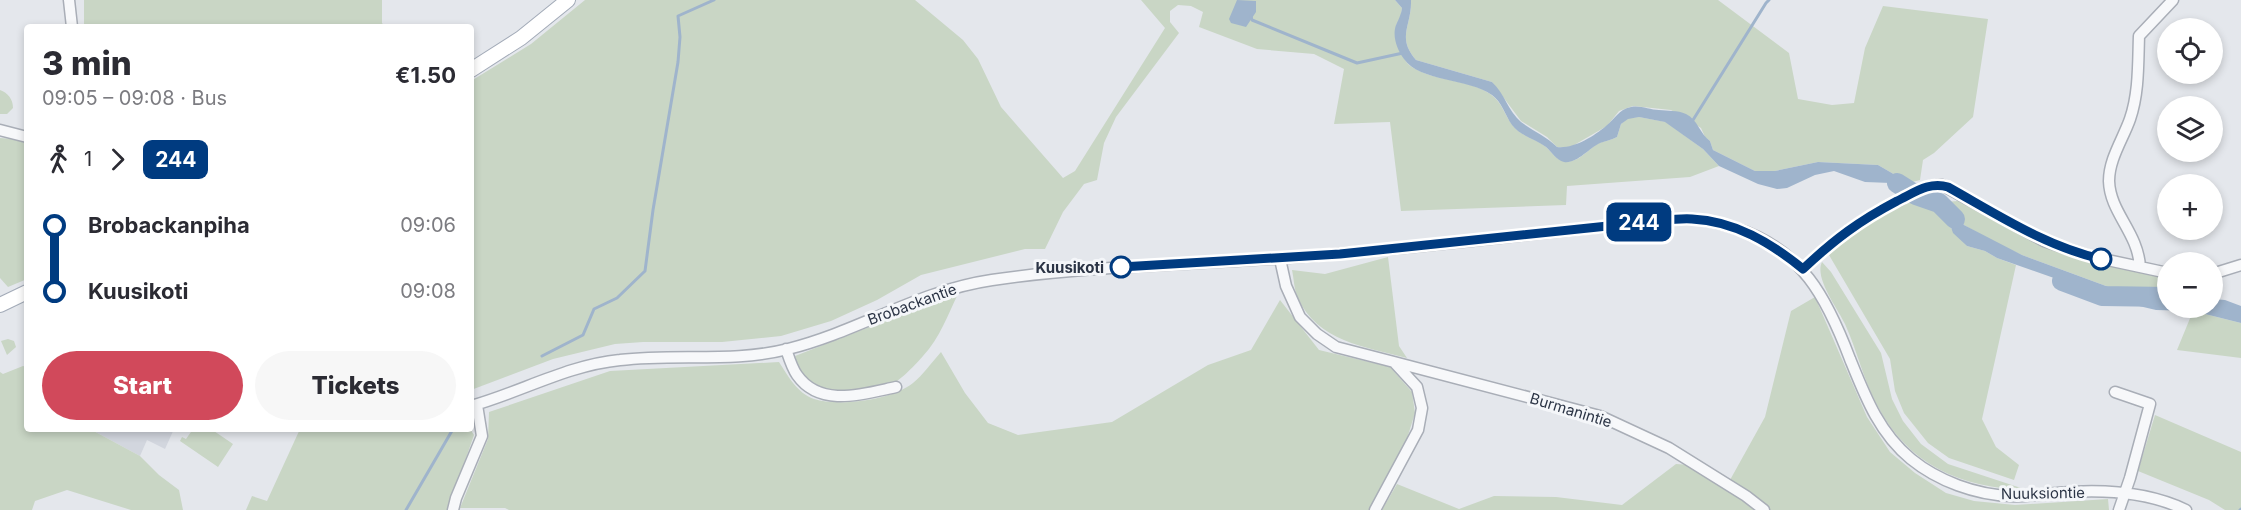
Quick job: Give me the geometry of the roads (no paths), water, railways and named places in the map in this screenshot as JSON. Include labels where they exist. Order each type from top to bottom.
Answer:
[{"type":"main road","points":[[474,68],[521,38],[568,0]]},
{"type":"main road","points":[[0,304],[24,293]]},
{"type":"street","points":[[69,0],[72,24]]},
{"type":"street","points":[[2140,267],[2135,242],[2113,201],[2110,169],[2130,119],[2136,93],[2139,36],[2173,0]]},
{"type":"street","points":[[0,130],[24,136]]},
{"type":"street","points":[[1803,269],[1837,238],[1862,220],[1932,185],[1948,187],[2044,241],[2070,251],[2157,271]]},
{"type":"street","name":"Brobackantie","points":[[474,405],[593,364],[645,357],[748,355],[786,350],[834,335],[923,297],[956,286],[993,280],[1111,268],[1280,259],[1691,219],[1714,222],[1749,232],[1775,246],[1803,269]]},
{"type":"street","name":"Burmanintie","points":[[1280,259],[1286,286],[1300,316],[1317,334],[1336,347],[1600,416],[1669,448],[1764,510]]},
{"type":"street","points":[[2223,271],[2241,265]]},
{"type":"street","name":"Nuuksiontie","points":[[1803,269],[1819,290],[1837,323],[1872,412],[1896,446],[1922,467],[1957,485],[1993,494],[2012,496],[2124,493],[2144,495],[2186,510]]},
{"type":"street","points":[[786,350],[795,374],[806,386],[821,394],[862,395],[896,387]]},
{"type":"street","points":[[1375,510],[1418,430],[1422,408],[1417,387],[1394,362]]},
{"type":"street","points":[[2115,392],[2150,404],[2119,510]]},
{"type":"street","points":[[453,510],[482,436],[474,405]]},
{"type":"water","points":[[1237,0],[1256,1],[1256,12],[1246,27],[1231,23],[1229,19]]},
{"type":"water","points":[[1395,0],[1411,0],[1406,38],[1410,52],[1416,60],[1492,82],[1521,122],[1557,147],[1570,146],[1589,138],[1620,112],[1627,108],[1638,107],[1686,114],[1710,141],[1713,150],[1755,171],[1775,171],[1818,162],[1878,165],[1909,183],[1925,202],[1945,202],[1955,211],[1964,225],[2022,255],[2125,293],[2140,293],[2157,287],[2157,310],[2122,302],[1967,246],[1953,233],[1948,218],[1943,213],[1918,204],[1891,183],[1865,182],[1834,171],[1815,175],[1787,188],[1777,189],[1758,184],[1719,166],[1703,149],[1665,122],[1639,117],[1628,119],[1621,124],[1617,137],[1596,145],[1574,161],[1561,161],[1546,147],[1515,129],[1492,95],[1470,85],[1421,72],[1411,66],[1401,55],[1396,43],[1395,29],[1402,8]]},
{"type":"water","points":[[2223,300],[2241,306],[2241,323],[2221,318],[2223,318]]},
{"type":"waterway","points":[[542,356],[583,335],[594,309],[617,298],[645,271],[678,62],[680,37],[678,16],[714,0]]},
{"type":"waterway","points":[[1691,121],[1769,0]]},
{"type":"waterway","points":[[1251,16],[1252,20],[1357,63],[1403,53]]},
{"type":"waterway","points":[[1897,183],[1916,195],[1939,203],[1955,219]]},
{"type":"waterway","points":[[2062,281],[2102,296],[2157,297]]},
{"type":"waterway","points":[[406,510],[451,432]]},
{"type":"place","name":"Kuusikoti","points":[[1121,267]]}]
